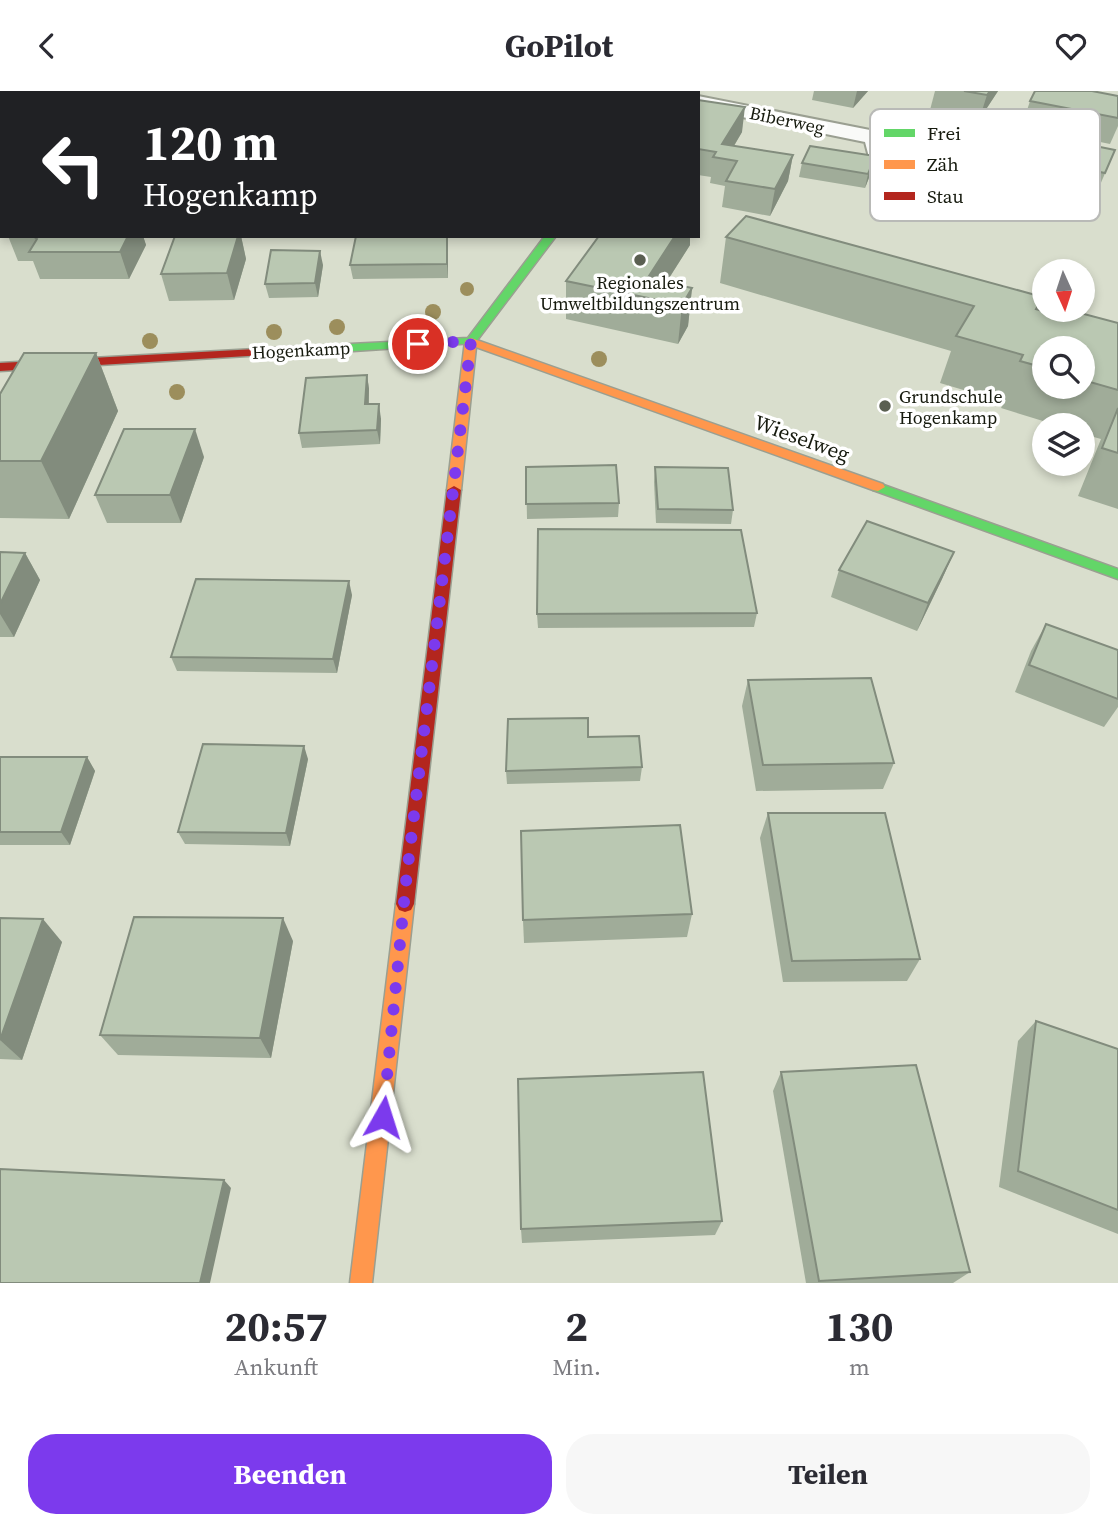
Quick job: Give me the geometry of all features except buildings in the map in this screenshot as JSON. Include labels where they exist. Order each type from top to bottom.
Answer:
[{"type":"street","name":"Biberweg","points":[[700,102],[870,137]]},
{"type":"street","points":[[361,1283],[471,341],[549,238]]},
{"type":"street","name":"Hogenkamp","points":[[0,367],[471,341]]},
{"type":"street","name":"Wieselweg","points":[[471,341],[1118,574]]},
{"type":"traffic: fast","points":[[292,351],[471,341],[549,238]]},
{"type":"traffic: fast","points":[[878,487],[1118,574]]},
{"type":"traffic: slow","points":[[454,490],[471,341],[878,487]]},
{"type":"traffic: slow","points":[[361,1283],[405,904]]},
{"type":"traffic: jam","points":[[0,367],[292,351]]},
{"type":"traffic: jam","points":[[405,904],[454,490]]},
{"type":"place","name":"Regionales Umweltbildungszentrum","points":[[640,260]]},
{"type":"place","name":"Grundschule Hogenkamp","points":[[885,406]]},
{"type":"route","points":[[383,1117],[406,882],[471,341],[418,344]]}]
